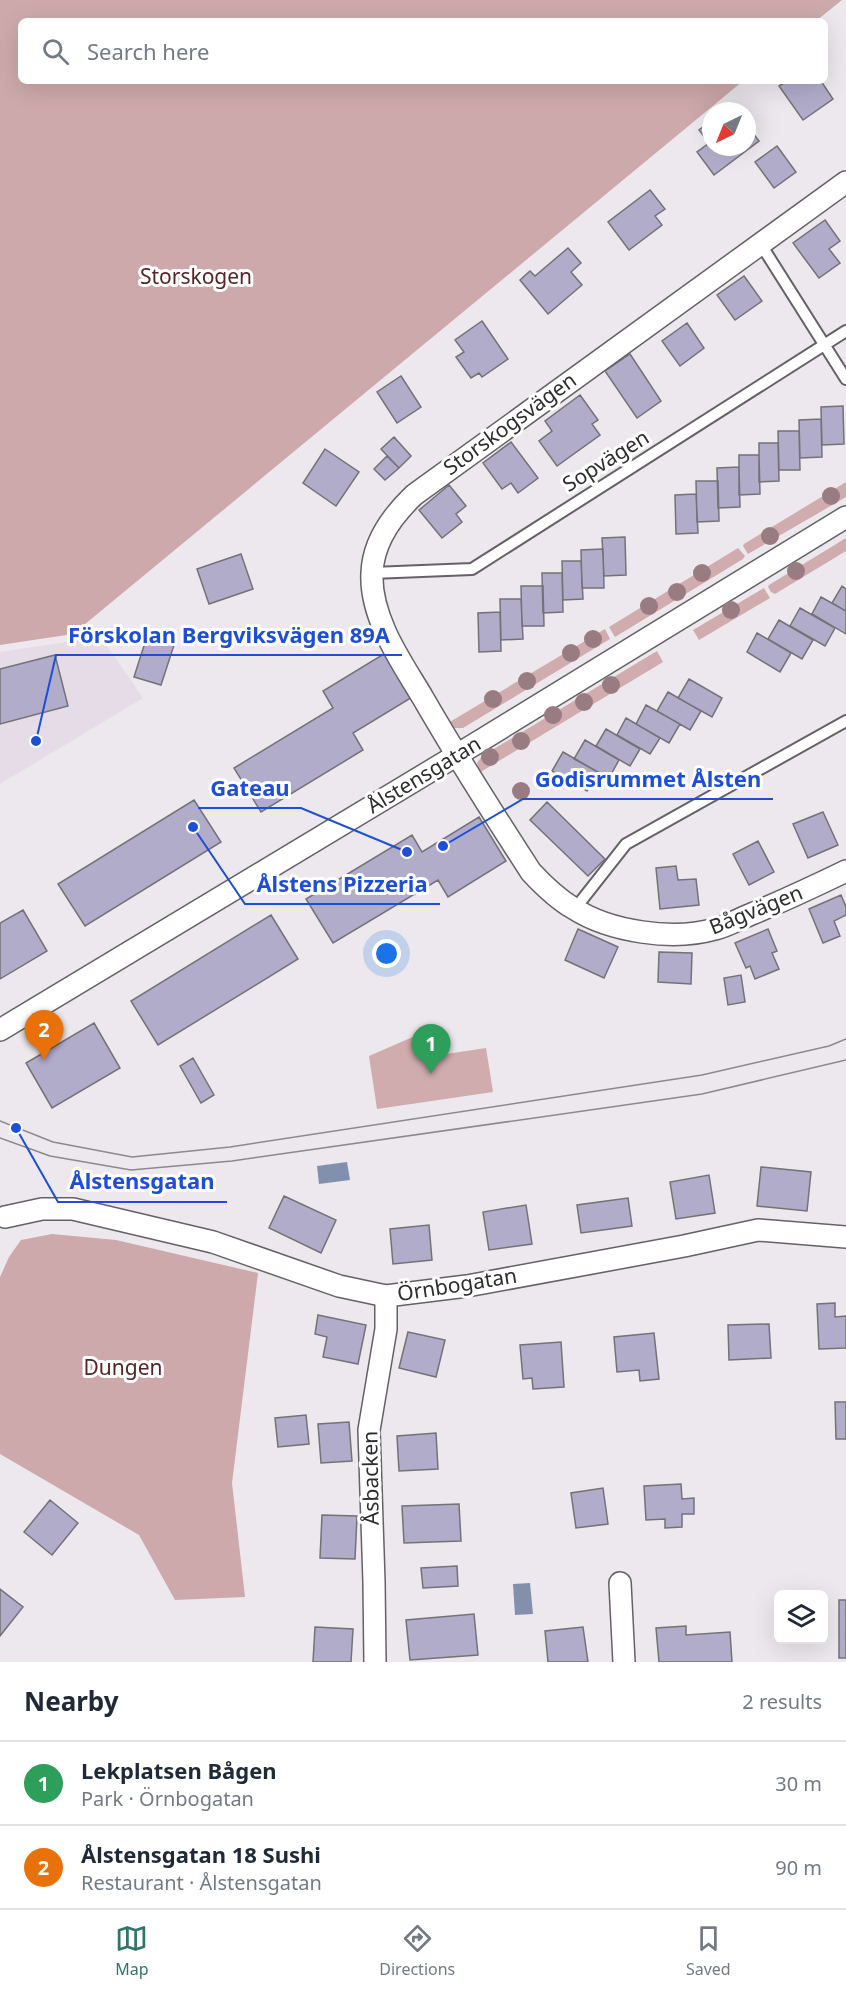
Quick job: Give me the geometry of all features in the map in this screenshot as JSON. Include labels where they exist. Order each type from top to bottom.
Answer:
[{"type":"street","name":"Storskogsvägen","points":[[457,755],[385,631],[377,610],[372,573],[375,550],[397,511],[414,495],[846,182]]},
{"type":"street","name":"Ålstensgatan","points":[[0,1030],[457,755],[846,517]]},
{"type":"street","name":"Bågvägen","points":[[457,755],[531,872],[549,892],[574,910],[635,931],[669,934],[696,933],[716,929],[846,871]]},
{"type":"street","name":"Örnbogatan","points":[[2,1216],[42,1209],[73,1209],[213,1242],[339,1286],[386,1296],[467,1286],[758,1230],[846,1237]]},
{"type":"street","name":"Åsbacken","points":[[375,1662],[369,1430],[386,1329],[386,1296]]},
{"type":"street","points":[[620,1583],[624,1662]]},
{"type":"lane","points":[[760,243],[846,379]]},
{"type":"lane","name":"Sopvägen","points":[[372,573],[472,568],[846,331]]},
{"type":"lane","points":[[574,910],[626,844],[846,721]]},
{"type":"shaded area","points":[[846,482],[846,497],[748,554],[744,544]]},
{"type":"shaded area","points":[[846,538],[846,551],[775,594],[771,592],[769,585]]},
{"type":"shaded area","points":[[738,548],[745,556],[743,559],[615,637],[609,627]]},
{"type":"shaded area","points":[[764,588],[770,598],[699,640],[693,630]]},
{"type":"shaded area","points":[[605,629],[610,639],[463,728],[452,728],[448,723]]},
{"type":"shaded area","points":[[101,637],[143,698],[0,784],[0,652]]},
{"type":"shaded area","points":[[657,651],[663,662],[479,773],[477,763],[482,756]]},
{"type":"shaded area","points":[[415,1036],[433,1056],[486,1048],[493,1092],[377,1109],[369,1056]]},
{"type":"green space","name":"Storskogen","points":[[0,0],[842,0],[820,18],[18,18],[18,84],[739,84],[718,102],[702,102],[702,115],[73,634],[0,645]]},
{"type":"green space","name":"Dungen","points":[[52,1234],[116,1240],[258,1273],[232,1483],[245,1597],[175,1600],[139,1535],[0,1454],[0,1277],[9,1257],[21,1240]]},
{"type":"water","points":[[347,1162],[350,1180],[319,1184],[317,1166]]},
{"type":"water","points":[[530,1583],[533,1614],[515,1615],[513,1584]]},
{"type":"building","points":[[782,84],[823,84],[833,99],[803,120],[779,86]]},
{"type":"building","points":[[777,146],[796,172],[774,188],[755,162]]},
{"type":"building","points":[[702,148],[702,156],[739,156],[714,175],[697,152]]},
{"type":"building","points":[[650,190],[665,209],[655,216],[662,225],[629,250],[608,222]]},
{"type":"building","points":[[825,220],[840,241],[829,249],[840,263],[819,278],[793,243]]},
{"type":"building","points":[[568,248],[581,263],[571,272],[582,285],[548,314],[520,280],[530,271],[535,276]]},
{"type":"building","points":[[744,276],[762,301],[735,320],[717,295]]},
{"type":"building","points":[[482,321],[508,359],[482,377],[479,373],[471,378],[456,357],[464,352],[455,340]]},
{"type":"building","points":[[687,323],[704,348],[680,366],[662,341]]},
{"type":"building","points":[[630,354],[661,401],[637,418],[605,371]]},
{"type":"building","points":[[401,376],[421,407],[397,423],[377,392]]},
{"type":"building","points":[[580,395],[598,420],[592,424],[600,435],[557,466],[539,441],[552,431],[545,421]]},
{"type":"building","points":[[843,406],[844,444],[822,445],[821,407]]},
{"type":"building","points":[[821,419],[822,457],[800,458],[799,420]]},
{"type":"building","points":[[778,431],[799,431],[800,470],[779,470]]},
{"type":"building","points":[[394,437],[411,456],[399,468],[381,449]]},
{"type":"building","points":[[511,442],[538,478],[518,493],[511,483],[502,489],[483,463]]},
{"type":"building","points":[[759,443],[778,443],[779,481],[759,482]]},
{"type":"building","points":[[325,449],[359,472],[336,506],[303,483]]},
{"type":"building","points":[[739,455],[759,455],[760,494],[739,495]]},
{"type":"building","points":[[387,456],[399,468],[385,480],[374,469]]},
{"type":"building","points":[[739,467],[740,507],[718,508],[717,468]]},
{"type":"building","points":[[696,481],[718,481],[719,521],[697,522]]},
{"type":"building","points":[[449,485],[466,506],[456,514],[462,522],[442,538],[419,510]]},
{"type":"building","points":[[696,494],[698,533],[676,534],[675,495]]},
{"type":"building","points":[[625,537],[626,575],[604,576],[602,538]]},
{"type":"building","points":[[603,549],[604,588],[582,588],[581,550]]},
{"type":"building","points":[[241,554],[253,589],[209,604],[197,569]]},
{"type":"building","points":[[562,561],[581,561],[583,599],[563,600]]},
{"type":"building","points":[[542,573],[562,573],[563,612],[543,613]]},
{"type":"building","points":[[521,586],[543,586],[544,626],[522,626]]},
{"type":"building","points":[[842,586],[846,589],[846,611],[832,603]]},
{"type":"building","points":[[821,597],[846,611],[846,634],[812,614]]},
{"type":"building","points":[[500,599],[521,599],[523,639],[501,640]]},
{"type":"building","points":[[800,608],[835,628],[825,646],[790,626]]},
{"type":"building","points":[[500,612],[501,651],[479,652],[478,613]]},
{"type":"building","points":[[779,620],[813,640],[802,659],[768,639]]},
{"type":"building","points":[[149,630],[176,639],[161,685],[134,677]]},
{"type":"building","points":[[757,633],[791,653],[780,672],[747,652]]},
{"type":"building","points":[[387,652],[414,696],[353,733],[363,750],[261,812],[234,768],[333,708],[323,691]]},
{"type":"building","points":[[55,655],[68,706],[0,724],[0,669]]},
{"type":"building","points":[[689,679],[722,698],[712,717],[678,698]]},
{"type":"building","points":[[668,692],[701,711],[690,730],[657,711]]},
{"type":"building","points":[[646,705],[680,724],[669,743],[636,724]]},
{"type":"building","points":[[626,718],[660,738],[650,754],[617,735]]},
{"type":"building","points":[[606,729],[640,749],[630,766],[596,746]]},
{"type":"building","points":[[585,740],[619,760],[609,778],[574,759]]},
{"type":"building","points":[[563,752],[598,772],[587,791],[552,771]]},
{"type":"building","points":[[194,800],[221,842],[85,926],[58,884]]},
{"type":"building","points":[[547,802],[605,859],[588,876],[530,820]]},
{"type":"building","points":[[823,812],[838,845],[808,858],[793,824]]},
{"type":"building","points":[[479,817],[506,861],[448,897],[438,880],[333,943],[306,899],[412,835],[422,852]]},
{"type":"building","points":[[758,841],[774,872],[749,885],[733,854]]},
{"type":"building","points":[[676,866],[678,880],[696,879],[699,905],[660,909],[656,868]]},
{"type":"building","points":[[841,895],[846,907],[846,915],[834,921],[840,936],[823,943],[809,909]]},
{"type":"building","points":[[23,910],[47,951],[0,979],[0,923]]},
{"type":"building","points":[[271,915],[298,959],[158,1045],[131,1001]]},
{"type":"building","points":[[578,929],[618,947],[604,978],[565,960]]},
{"type":"building","points":[[768,929],[777,951],[772,953],[779,969],[755,979],[750,966],[746,968],[735,943]]},
{"type":"building","points":[[659,952],[692,953],[691,984],[658,982]]},
{"type":"building","points":[[741,975],[745,1002],[728,1005],[724,978]]},
{"type":"building","points":[[94,1023],[120,1068],[52,1108],[26,1063]]},
{"type":"building","points":[[193,1058],[214,1095],[201,1103],[180,1066]]},
{"type":"building","points":[[761,1167],[811,1172],[807,1211],[757,1206]]},
{"type":"building","points":[[709,1175],[715,1213],[676,1219],[670,1182]]},
{"type":"building","points":[[284,1196],[336,1220],[321,1253],[269,1228]]},
{"type":"building","points":[[628,1198],[632,1226],[581,1233],[577,1205]]},
{"type":"building","points":[[526,1205],[532,1244],[489,1250],[483,1212]]},
{"type":"building","points":[[429,1225],[432,1260],[393,1264],[390,1229]]},
{"type":"building","points":[[835,1303],[835,1317],[846,1316],[846,1348],[819,1349],[817,1304]]},
{"type":"building","points":[[318,1315],[366,1325],[358,1364],[323,1357],[327,1337],[315,1334]]},
{"type":"building","points":[[769,1324],[771,1358],[729,1360],[728,1325]]},
{"type":"building","points":[[408,1332],[445,1340],[436,1377],[399,1368]]},
{"type":"building","points":[[654,1333],[659,1379],[640,1381],[639,1370],[617,1372],[614,1337]]},
{"type":"building","points":[[561,1342],[564,1387],[533,1389],[532,1378],[523,1379],[520,1345]]},
{"type":"building","points":[[835,1402],[846,1402],[846,1439],[836,1439]]},
{"type":"building","points":[[306,1415],[309,1444],[278,1447],[275,1418]]},
{"type":"building","points":[[349,1422],[352,1461],[321,1463],[318,1424]]},
{"type":"building","points":[[436,1433],[438,1469],[399,1471],[397,1436]]},
{"type":"building","points":[[681,1484],[682,1499],[694,1498],[694,1514],[682,1514],[682,1527],[665,1528],[665,1519],[646,1520],[644,1486]]},
{"type":"building","points":[[603,1488],[608,1524],[576,1528],[571,1493]]},
{"type":"building","points":[[50,1500],[78,1523],[52,1555],[24,1532]]},
{"type":"building","points":[[459,1504],[461,1541],[404,1543],[402,1506]]},
{"type":"building","points":[[322,1515],[357,1516],[355,1559],[320,1558]]},
{"type":"building","points":[[457,1566],[458,1586],[423,1588],[421,1568]]},
{"type":"building","points":[[0,1589],[23,1607],[0,1636]]},
{"type":"building","points":[[839,1600],[846,1600],[846,1658],[839,1658]]},
{"type":"building","points":[[474,1614],[478,1655],[410,1660],[406,1620]]},
{"type":"building","points":[[686,1626],[686,1635],[730,1632],[732,1662],[659,1662],[656,1628]]},
{"type":"building","points":[[315,1627],[353,1629],[351,1662],[313,1662]]},
{"type":"building","points":[[583,1627],[588,1662],[548,1662],[545,1631]]},
{"type":"tram line","points":[[0,1121],[53,1142],[132,1157],[230,1147],[702,1075],[829,1046],[846,1039]]},
{"type":"tram line","points":[[0,1138],[50,1156],[131,1170],[232,1161],[702,1094],[846,1060]]},
{"type":"place","name":"Förskolan Bergviksvägen 89A","points":[[36,741]]},
{"type":"place","name":"Ålstens Pizzeria","points":[[193,827]]},
{"type":"place","name":"Godisrummet Ålsten","points":[[443,846]]},
{"type":"place","name":"Gateau","points":[[407,852]]},
{"type":"place","name":"Ålstensgatan 18 Sushi","points":[[44,1060]]},
{"type":"place","name":"Lekplatsen Bågen","points":[[431,1074]]},
{"type":"place","name":"Ålstensgatan","points":[[16,1128]]}]
